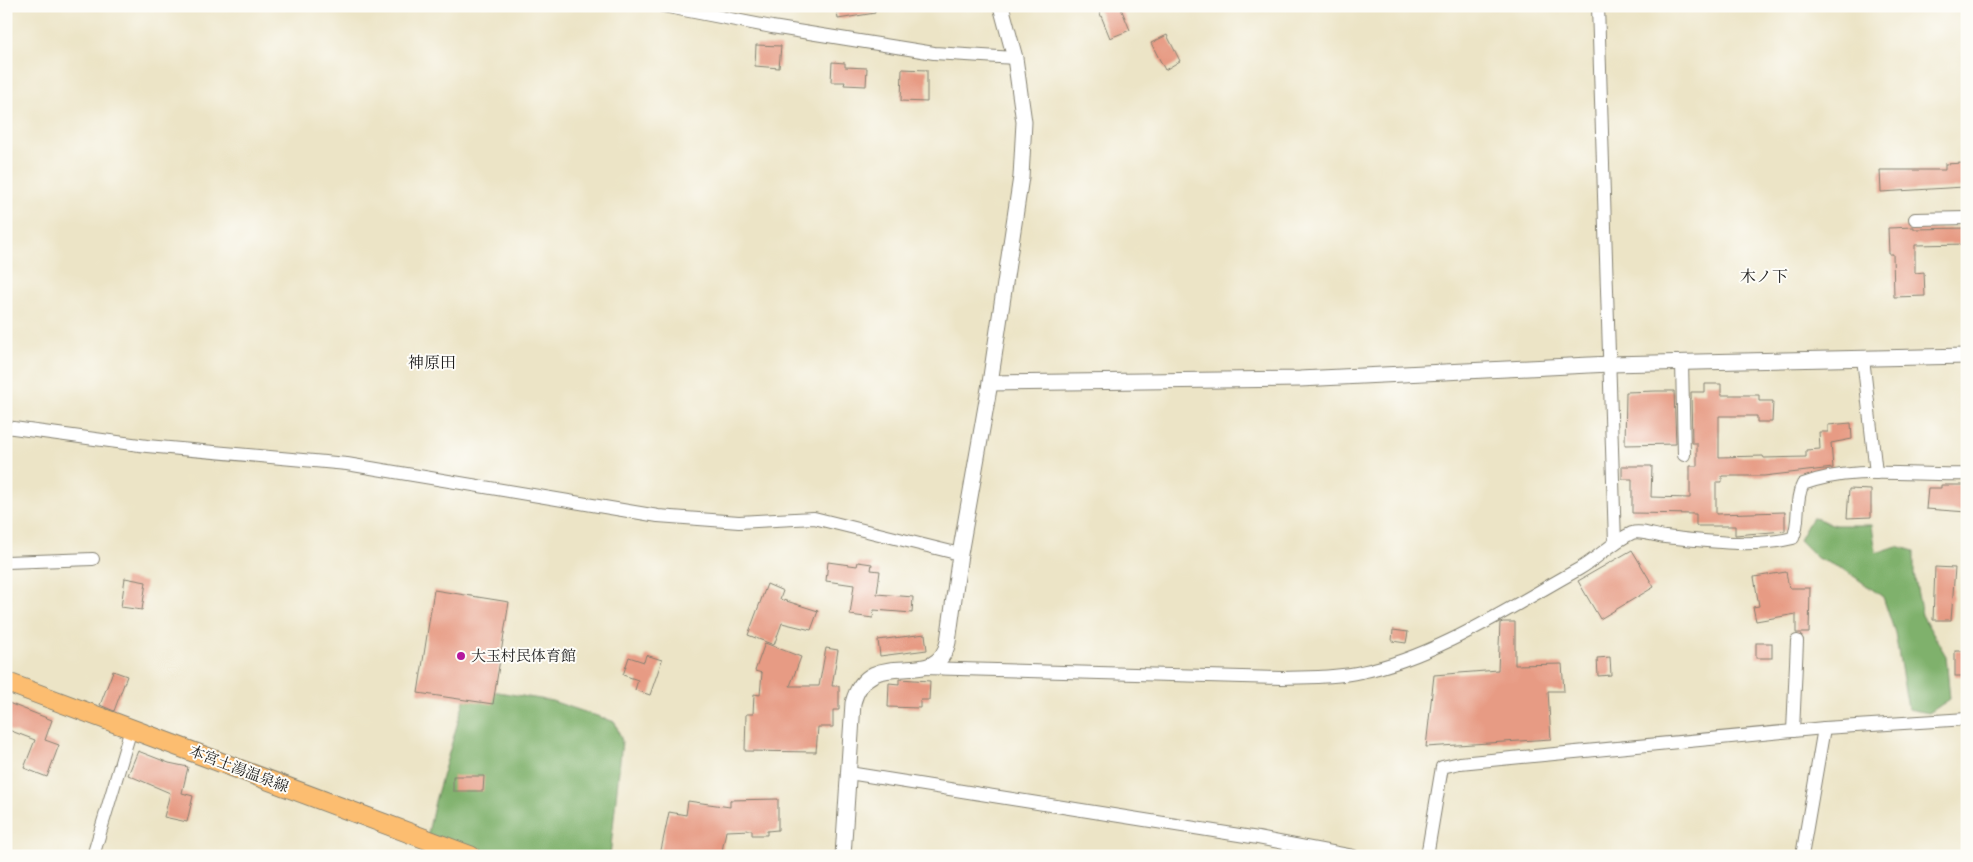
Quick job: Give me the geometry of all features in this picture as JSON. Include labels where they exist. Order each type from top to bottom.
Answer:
[{"type":"main road","name":"本宮土湯温泉線","points":[[6,682],[214,758],[375,821],[471,856]]},
{"type":"street","points":[[663,6],[772,27],[934,52],[1015,58]]},
{"type":"street","points":[[923,668],[938,661],[946,650],[960,554],[990,383],[1021,177],[1024,122],[1015,58],[1000,6]]},
{"type":"street","points":[[1598,6],[1616,543]]},
{"type":"street","points":[[1915,219],[1967,218]]},
{"type":"street","points":[[990,383],[1300,379],[1610,364],[1967,356]]},
{"type":"street","points":[[1863,358],[1876,473]]},
{"type":"street","points":[[1682,362],[1684,455]]},
{"type":"street","points":[[6,427],[148,446],[347,464],[658,516],[739,522],[814,518],[960,554]]},
{"type":"street","points":[[843,856],[853,703],[861,683],[874,673],[923,668],[1282,678],[1327,677],[1361,672],[1414,656],[1472,629],[1592,561],[1634,532],[1663,537],[1749,543],[1783,540],[1793,538],[1797,530],[1798,492],[1803,484],[1817,479],[1836,476],[1876,473],[1967,474]]},
{"type":"street","points":[[6,562],[93,559]]},
{"type":"street","points":[[1793,731],[1796,641]]},
{"type":"street","points":[[1427,856],[1442,767],[1460,763],[1824,728],[1967,719]]},
{"type":"street","points":[[1802,856],[1824,728]]},
{"type":"street","points":[[93,856],[131,729]]},
{"type":"street","points":[[849,772],[1249,836],[1354,856]]},
{"type":"green space","points":[[1812,517],[1835,525],[1872,525],[1876,553],[1897,546],[1914,551],[1914,574],[1922,615],[1946,656],[1950,699],[1929,713],[1908,709],[1895,633],[1883,597],[1845,570],[1817,558],[1799,540]]},
{"type":"green space","points":[[468,687],[552,701],[615,722],[622,741],[610,856],[423,856],[435,801]]},
{"type":"building","points":[[836,6],[874,6],[875,13],[838,19]]},
{"type":"building","points":[[1097,6],[1120,6],[1130,30],[1110,38]]},
{"type":"building","points":[[1167,35],[1180,61],[1165,70],[1151,43]]},
{"type":"building","points":[[756,45],[781,46],[779,68],[755,66]]},
{"type":"building","points":[[832,62],[845,63],[845,67],[867,68],[866,86],[844,85],[845,82],[831,82]]},
{"type":"building","points":[[902,69],[927,70],[927,102],[901,101]]},
{"type":"building","points":[[1963,163],[1964,187],[1881,192],[1880,170],[1945,170],[1945,164]]},
{"type":"building","points":[[1914,227],[1914,229],[1967,228],[1967,244],[1915,245],[1915,273],[1924,272],[1925,296],[1894,297],[1893,254],[1889,254],[1888,228]]},
{"type":"building","points":[[1705,384],[1721,384],[1721,395],[1759,395],[1759,401],[1773,401],[1772,422],[1757,422],[1757,416],[1719,416],[1719,457],[1806,457],[1806,450],[1820,449],[1819,432],[1828,432],[1828,425],[1851,423],[1852,439],[1831,443],[1833,468],[1764,476],[1722,476],[1722,482],[1716,482],[1716,514],[1785,512],[1785,531],[1735,535],[1735,526],[1696,526],[1696,514],[1632,513],[1632,479],[1622,479],[1622,466],[1652,466],[1651,497],[1690,498],[1690,466],[1697,466],[1697,443],[1692,443],[1691,392],[1705,392]]},
{"type":"building","points":[[1674,391],[1676,444],[1625,445],[1626,392]]},
{"type":"building","points":[[1941,485],[1967,485],[1967,512],[1926,509],[1928,488],[1941,488]]},
{"type":"building","points":[[1849,489],[1871,490],[1871,517],[1847,518]]},
{"type":"building","points":[[1632,550],[1654,587],[1600,619],[1578,581]]},
{"type":"building","points":[[828,562],[857,566],[858,562],[872,564],[871,570],[880,571],[877,594],[913,597],[912,613],[874,610],[873,618],[850,615],[854,585],[826,581]]},
{"type":"building","points":[[1935,567],[1955,568],[1951,620],[1933,620]]},
{"type":"building","points":[[1786,572],[1789,588],[1810,588],[1809,633],[1796,633],[1796,614],[1756,621],[1753,607],[1759,606],[1754,577]]},
{"type":"building","points":[[125,578],[146,582],[142,610],[121,607]]},
{"type":"building","points":[[767,584],[783,591],[780,599],[818,611],[811,630],[782,623],[774,645],[748,635]]},
{"type":"building","points":[[434,590],[509,602],[493,704],[418,693]]},
{"type":"building","points":[[1515,622],[1515,665],[1562,664],[1564,691],[1548,691],[1551,739],[1426,747],[1434,675],[1498,670],[1500,623]]},
{"type":"building","points":[[1393,630],[1408,632],[1406,643],[1392,641]]},
{"type":"building","points":[[925,634],[927,650],[880,656],[878,640]]},
{"type":"building","points":[[765,643],[801,657],[790,686],[819,686],[826,648],[838,650],[832,686],[839,686],[839,710],[833,710],[833,727],[818,727],[816,752],[745,751],[746,714],[753,714],[754,694],[760,695],[762,673],[755,671]]},
{"type":"building","points":[[1756,643],[1772,643],[1772,658],[1756,658]]},
{"type":"building","points":[[1955,651],[1967,651],[1967,676],[1955,676]]},
{"type":"building","points":[[646,655],[662,660],[650,695],[635,690],[638,680],[623,675],[629,657],[644,662]]},
{"type":"building","points":[[1610,657],[1611,675],[1598,676],[1597,658]]},
{"type":"building","points":[[113,671],[127,676],[114,711],[100,705]]},
{"type":"building","points":[[899,679],[930,681],[929,700],[920,700],[920,708],[888,707],[889,683],[899,684]]},
{"type":"building","points":[[6,702],[52,720],[45,740],[59,745],[47,777],[24,768],[35,740],[6,729]]},
{"type":"building","points":[[138,751],[169,763],[188,767],[182,793],[193,796],[187,822],[164,817],[170,793],[128,775]]},
{"type":"building","points":[[453,776],[484,776],[483,791],[453,791]]},
{"type":"building","points":[[778,799],[778,830],[767,831],[767,835],[752,835],[752,830],[726,831],[721,856],[660,855],[669,812],[686,815],[688,801],[730,807],[730,800]]},
{"type":"place","name":"大玉村民体育館","points":[[461,656]]},
{"type":"district","name":"木ノ下","points":[[1764,276]]},
{"type":"district","name":"神原田","points":[[432,362]]}]
